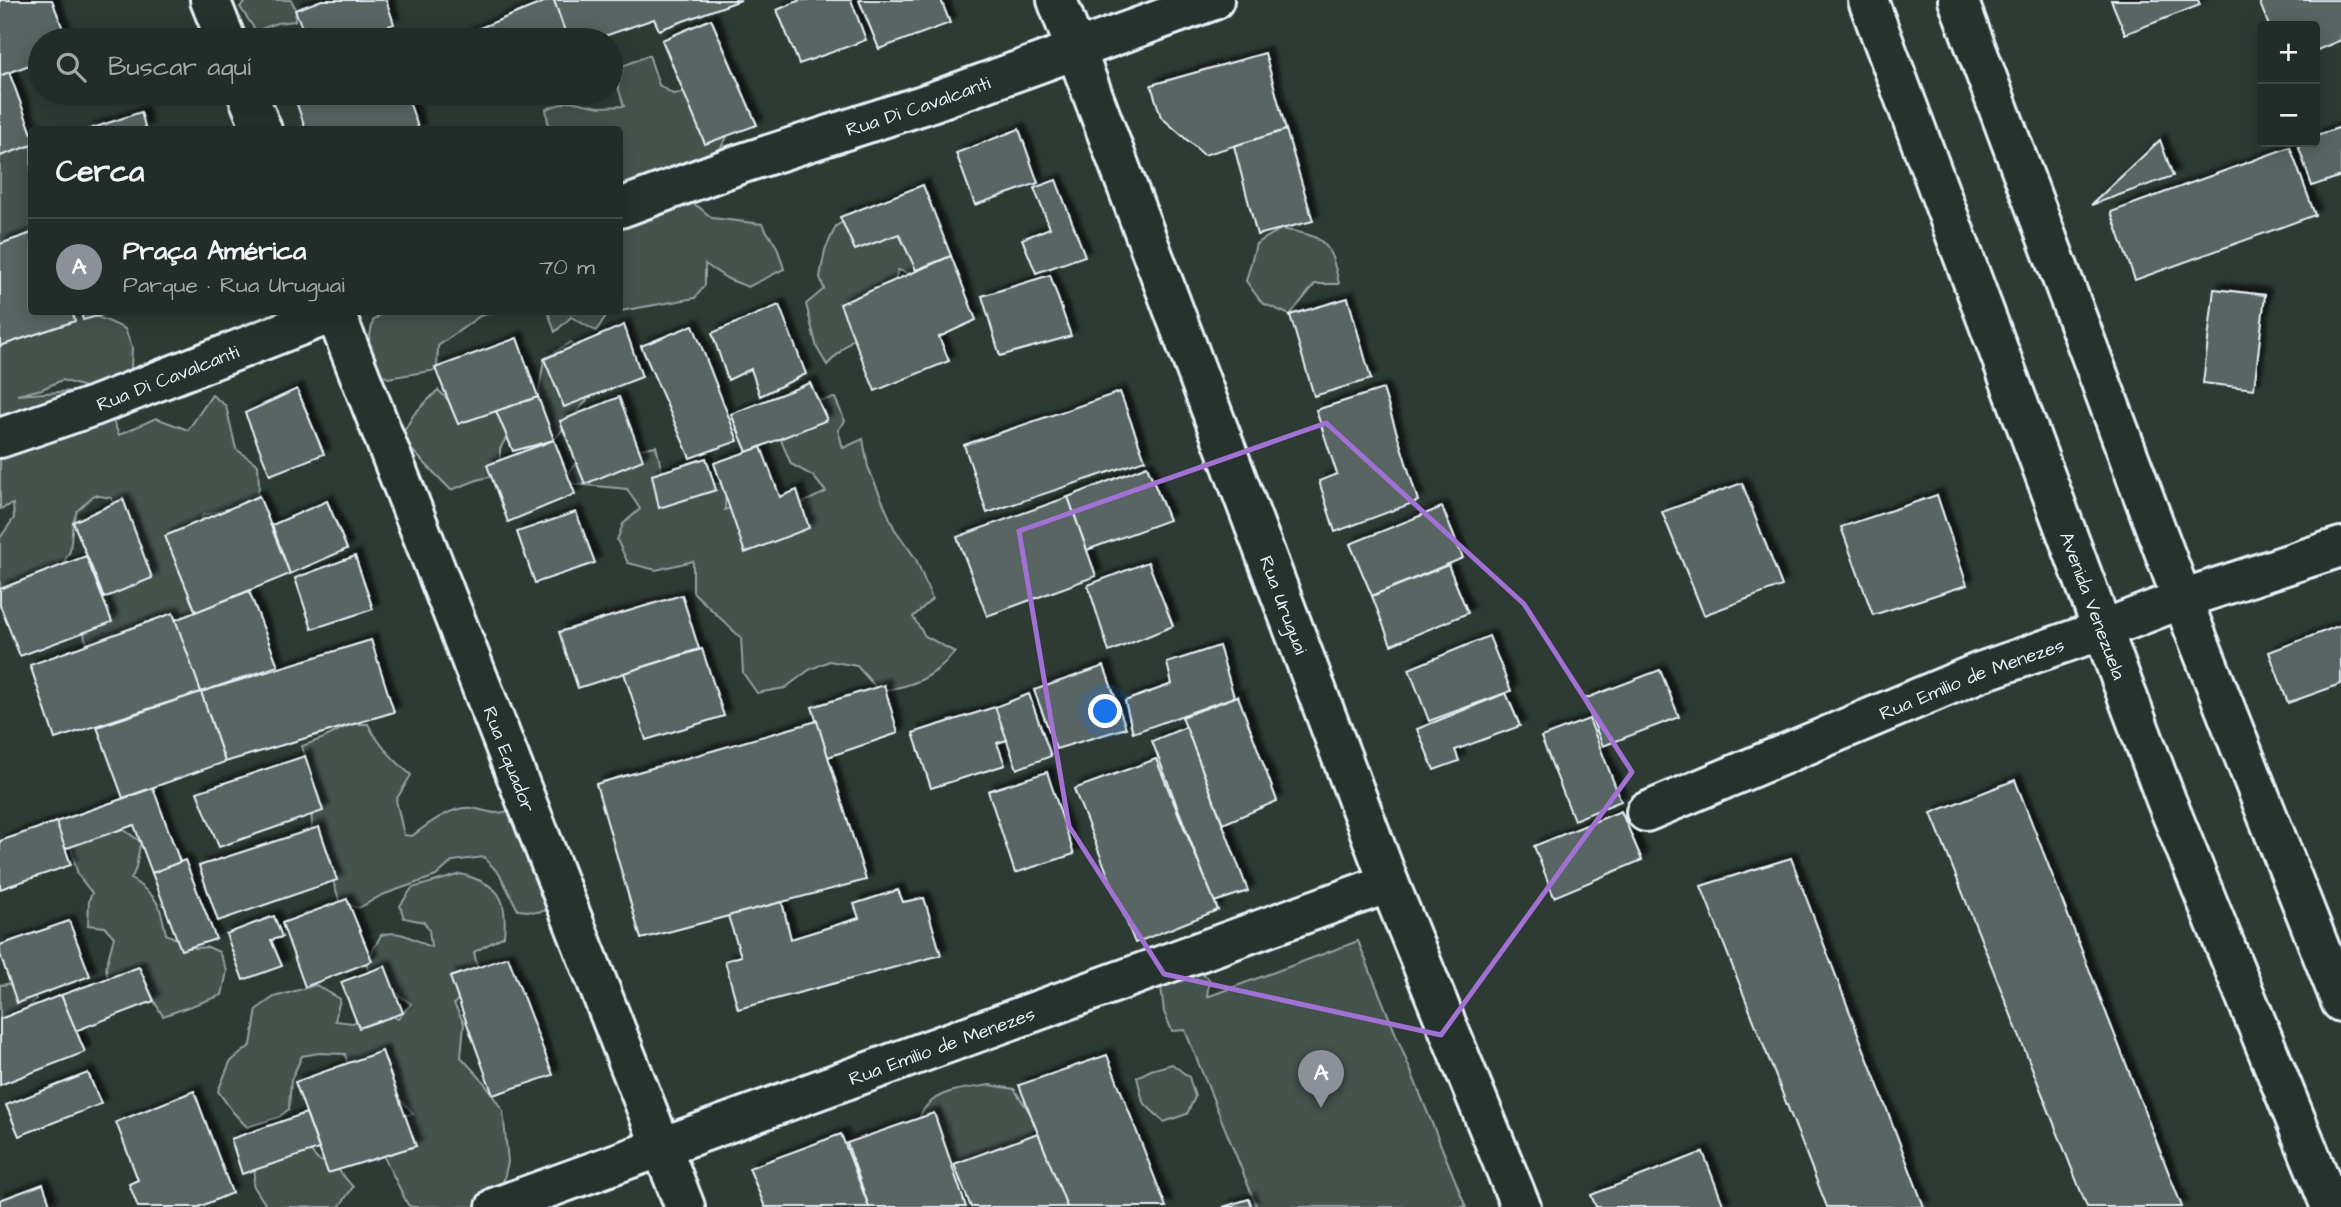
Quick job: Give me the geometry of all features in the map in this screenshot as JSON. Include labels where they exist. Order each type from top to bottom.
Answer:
[{"type":"street","points":[[210,0],[221,28]]},
{"type":"street","name":"Rua Uruguai","points":[[1057,0],[1389,883],[1521,1207]]},
{"type":"street","name":"Rua Di Cavalcanti","points":[[623,207],[737,165],[923,105],[1214,0]]},
{"type":"street","name":"Avenida Venezuela","points":[[1868,0],[2171,812],[2331,1207]]},
{"type":"street","points":[[1958,0],[2182,599],[2341,1002]]},
{"type":"street","points":[[252,105],[260,126]]},
{"type":"street","name":"Rua Di Cavalcanti","points":[[0,438],[94,406],[327,315]]},
{"type":"street","name":"Rua Equador","points":[[336,315],[685,1207]]},
{"type":"street","name":"Rua Emilio de Menezes","points":[[1646,812],[1980,672],[2182,599],[2341,547]]},
{"type":"street","name":"Rua Emilio de Menezes","points":[[496,1207],[1389,883]]},
{"type":"highlighted area","points":[[1326,423],[1524,604],[1632,772],[1441,1035],[1164,974],[1069,826],[1019,531]]},
{"type":"shaded area","points":[[248,0],[291,0],[296,9],[295,21],[254,28],[240,7]]},
{"type":"shaded area","points":[[649,55],[659,85],[673,94],[689,92],[722,112],[727,137],[716,156],[660,188],[699,207],[712,218],[762,224],[777,247],[784,269],[748,287],[728,279],[705,264],[705,285],[695,298],[623,310],[623,126],[549,126],[546,109],[558,105],[624,106],[623,66]]},
{"type":"shaded area","points":[[26,141],[28,144],[28,233],[13,250],[0,273],[0,155]]},
{"type":"shaded area","points":[[866,208],[940,234],[947,275],[923,277],[898,270],[889,302],[827,365],[817,348],[806,304],[824,289],[820,277],[825,250],[836,226]]},
{"type":"shaded area","points":[[1281,229],[1307,234],[1323,243],[1332,258],[1339,284],[1315,284],[1290,315],[1262,303],[1246,281],[1256,244]]},
{"type":"shaded area","points":[[48,315],[89,315],[125,329],[132,347],[131,369],[120,383],[88,388],[62,380],[42,389],[17,395],[87,390],[108,409],[119,435],[156,418],[188,430],[212,395],[226,406],[236,449],[258,465],[259,487],[256,503],[203,515],[183,562],[190,599],[208,641],[94,651],[85,639],[81,610],[94,589],[123,586],[124,527],[111,498],[94,495],[77,511],[70,551],[53,583],[14,609],[0,607],[0,538],[14,518],[13,504],[0,509],[0,322]]},
{"type":"shaded area","points":[[380,315],[484,315],[438,346],[437,370],[388,378],[364,364],[373,321]]},
{"type":"shaded area","points":[[549,315],[607,315],[596,331],[571,317],[555,332]]},
{"type":"shaded area","points":[[571,342],[596,374],[587,400],[554,440],[538,397],[544,359]]},
{"type":"shaded area","points":[[438,390],[454,406],[505,402],[510,430],[500,449],[500,475],[451,490],[400,438],[414,414]]},
{"type":"shaded area","points":[[835,398],[845,421],[838,430],[843,448],[863,439],[868,467],[894,528],[916,559],[932,599],[913,617],[925,636],[955,652],[922,680],[891,689],[879,691],[857,666],[829,661],[809,670],[785,688],[757,693],[743,673],[741,638],[693,592],[693,561],[656,570],[628,563],[617,540],[623,524],[640,509],[627,489],[563,483],[573,466],[596,457],[656,446],[663,476],[726,484],[725,510],[747,500],[791,530],[802,503],[826,492],[813,476],[791,464],[778,433],[815,401]]},
{"type":"shaded area","points":[[351,724],[368,724],[387,751],[411,775],[396,800],[404,835],[412,836],[440,817],[463,808],[493,813],[508,811],[529,823],[556,909],[537,912],[518,910],[500,875],[484,857],[453,861],[436,876],[382,895],[359,908],[340,903],[323,847],[312,827],[310,772],[302,746]]},
{"type":"shaded area","points":[[114,823],[141,842],[136,869],[131,879],[153,896],[162,915],[166,934],[195,948],[208,947],[219,952],[227,971],[222,995],[163,1016],[148,991],[108,980],[106,967],[114,937],[105,927],[88,925],[89,900],[92,893],[78,875],[70,844]]},
{"type":"shaded area","points":[[461,874],[492,888],[498,894],[504,911],[504,936],[474,952],[479,975],[454,1004],[464,1023],[461,1057],[483,1081],[503,1111],[508,1162],[502,1187],[486,1207],[412,1207],[408,1205],[383,1155],[400,1116],[413,1114],[393,1094],[350,1072],[345,1054],[319,1053],[302,1056],[291,1080],[289,1109],[279,1117],[247,1127],[218,1091],[230,1062],[251,1045],[257,1009],[274,997],[316,985],[340,999],[335,1021],[353,1023],[379,1008],[398,1019],[411,1004],[369,973],[366,963],[381,935],[401,934],[431,947],[429,930],[424,922],[404,918],[400,906],[412,888]]},
{"type":"shaded area","points":[[1358,941],[1466,1207],[1257,1207],[1185,1030],[1172,1031],[1164,1012],[1160,978],[1195,969],[1209,979],[1207,997]]},
{"type":"shaded area","points":[[23,982],[36,999],[26,1011],[0,1027],[0,985]]},
{"type":"shaded area","points":[[1172,1064],[1189,1077],[1195,1097],[1187,1114],[1164,1122],[1143,1102],[1137,1077]]},
{"type":"shaded area","points":[[990,1085],[1014,1089],[1030,1113],[1038,1133],[1020,1157],[977,1170],[962,1184],[925,1146],[919,1123],[922,1112],[932,1101],[944,1094]]},
{"type":"shaded area","points":[[300,1140],[318,1160],[336,1167],[353,1187],[339,1207],[267,1207],[253,1185],[256,1162]]},
{"type":"building","points":[[0,0],[52,0],[62,28],[28,28],[28,66],[0,76]]},
{"type":"building","points":[[322,0],[386,0],[394,24],[382,28],[302,28],[295,10]]},
{"type":"building","points":[[554,0],[564,28],[480,28]]},
{"type":"building","points":[[554,0],[741,0],[659,30],[654,19],[623,30],[564,28]]},
{"type":"building","points":[[800,0],[851,0],[866,40],[799,64],[777,10]]},
{"type":"building","points":[[859,0],[941,0],[950,23],[879,49]]},
{"type":"building","points":[[2111,0],[2198,0],[2200,5],[2125,34]]},
{"type":"building","points":[[2341,0],[2341,40],[2320,49],[2320,21],[2267,21],[2259,1]]},
{"type":"building","points":[[711,19],[757,125],[705,144],[662,40]]},
{"type":"building","points":[[1265,53],[1286,130],[1204,155],[1161,117],[1151,85]]},
{"type":"building","points":[[9,72],[29,126],[28,146],[0,156],[0,76]]},
{"type":"building","points":[[297,105],[410,105],[418,126],[305,126]]},
{"type":"building","points":[[141,112],[145,126],[99,126]]},
{"type":"building","points":[[2341,127],[2341,176],[2312,186],[2299,147],[2320,147],[2320,134]]},
{"type":"building","points":[[1019,129],[1038,183],[975,205],[956,153]]},
{"type":"building","points":[[1286,130],[1313,221],[1257,235],[1234,146]]},
{"type":"building","points":[[2160,140],[2173,176],[2091,205]]},
{"type":"building","points":[[2290,147],[2315,215],[2135,280],[2111,212]]},
{"type":"building","points":[[1056,180],[1085,256],[1036,273],[1022,239],[1050,228],[1034,188]]},
{"type":"building","points":[[923,185],[951,256],[916,270],[899,234],[855,250],[840,217]]},
{"type":"building","points":[[28,234],[28,315],[73,315],[75,321],[0,346],[0,244]]},
{"type":"building","points":[[951,256],[976,320],[939,337],[949,361],[875,391],[840,304]]},
{"type":"building","points":[[1050,275],[1071,336],[1000,356],[982,296]]},
{"type":"building","points":[[2214,289],[2265,295],[2254,389],[2203,383]]},
{"type":"building","points":[[1348,298],[1371,379],[1314,396],[1290,315]]},
{"type":"building","points":[[779,305],[806,374],[760,396],[751,369],[728,380],[712,333]]},
{"type":"building","points":[[82,315],[102,315],[83,320]]},
{"type":"building","points":[[624,325],[642,377],[564,407],[544,359]]},
{"type":"building","points":[[693,325],[738,441],[690,458],[641,346]]},
{"type":"building","points":[[517,338],[538,397],[458,424],[435,368]]},
{"type":"building","points":[[810,383],[827,420],[747,452],[731,414]]},
{"type":"building","points":[[297,389],[324,454],[270,475],[245,413]]},
{"type":"building","points":[[1383,389],[1418,501],[1335,532],[1319,481],[1337,474],[1316,410]]},
{"type":"building","points":[[1120,392],[1145,460],[987,513],[964,445]]},
{"type":"building","points":[[538,397],[554,440],[513,451],[496,411]]},
{"type":"building","points":[[619,397],[643,460],[585,484],[560,421]]},
{"type":"building","points":[[554,440],[575,494],[508,522],[487,465]]},
{"type":"building","points":[[761,447],[780,497],[797,490],[809,528],[745,553],[714,463]]},
{"type":"building","points":[[706,458],[716,490],[659,508],[652,475]]},
{"type":"building","points":[[1147,466],[1169,520],[1087,550],[1068,497]]},
{"type":"building","points":[[1742,483],[1782,586],[1704,615],[1662,512]]},
{"type":"building","points":[[1937,495],[1967,585],[1873,615],[1841,527]]},
{"type":"building","points":[[259,496],[290,574],[196,612],[165,536]]},
{"type":"building","points":[[1068,497],[1096,576],[987,616],[957,537]]},
{"type":"building","points":[[123,499],[152,578],[104,598],[73,522]]},
{"type":"building","points":[[327,501],[347,549],[290,574],[272,525]]},
{"type":"building","points":[[1442,507],[1463,558],[1372,596],[1350,544]]},
{"type":"building","points":[[576,512],[595,563],[535,583],[517,532]]},
{"type":"building","points":[[86,556],[112,622],[20,656],[0,605],[0,589]]},
{"type":"building","points":[[355,556],[373,609],[312,629],[295,578]]},
{"type":"building","points":[[1148,562],[1173,626],[1109,652],[1088,585]]},
{"type":"building","points":[[1448,565],[1468,613],[1391,645],[1372,596]]},
{"type":"building","points":[[249,591],[278,666],[201,692],[175,620]]},
{"type":"building","points":[[682,595],[699,649],[578,688],[559,632]]},
{"type":"building","points":[[173,613],[201,692],[55,739],[30,665]]},
{"type":"building","points":[[2341,625],[2341,684],[2288,703],[2269,652]]},
{"type":"building","points":[[1489,636],[1511,691],[1429,721],[1409,669]]},
{"type":"building","points":[[371,640],[394,712],[225,762],[201,692]]},
{"type":"building","points":[[1219,646],[1234,697],[1133,733],[1125,701],[1172,684],[1167,663]]},
{"type":"building","points":[[702,649],[724,716],[646,740],[624,673]]},
{"type":"building","points":[[1104,666],[1126,728],[1056,749],[1034,690]]},
{"type":"building","points":[[1660,670],[1679,717],[1603,746],[1584,699]]},
{"type":"building","points":[[884,685],[898,733],[828,757],[812,707]]},
{"type":"building","points":[[201,692],[225,762],[123,798],[97,727]]},
{"type":"building","points":[[1506,693],[1520,726],[1455,750],[1459,761],[1434,770],[1417,729]]},
{"type":"building","points":[[1029,694],[1051,756],[1017,769],[995,707]]},
{"type":"building","points":[[1238,696],[1277,801],[1223,824],[1182,717]]},
{"type":"building","points":[[995,707],[1007,740],[997,743],[1005,765],[931,788],[913,733]]},
{"type":"building","points":[[1589,719],[1621,801],[1574,820],[1541,737]]},
{"type":"building","points":[[817,721],[866,880],[641,939],[596,784]]},
{"type":"building","points":[[1186,727],[1248,891],[1214,902],[1152,741]]},
{"type":"building","points":[[305,756],[323,811],[219,847],[197,792]]},
{"type":"building","points":[[1156,759],[1218,910],[1135,943],[1074,789]]},
{"type":"building","points":[[1047,772],[1074,854],[1015,873],[988,791]]},
{"type":"building","points":[[2015,780],[2182,1207],[2087,1207],[1931,813]]},
{"type":"building","points":[[153,788],[180,862],[152,873],[134,825],[64,849],[56,822]]},
{"type":"building","points":[[1621,811],[1642,860],[1554,897],[1534,846]]},
{"type":"building","points":[[56,822],[71,865],[0,889],[0,841]]},
{"type":"building","points":[[319,827],[337,880],[218,921],[199,866]]},
{"type":"building","points":[[1791,858],[1924,1207],[1827,1207],[1701,886]]},
{"type":"building","points":[[185,860],[216,939],[181,950],[152,873]]},
{"type":"building","points":[[898,890],[903,902],[924,898],[941,955],[738,1009],[725,961],[741,956],[728,916],[782,902],[791,939],[859,918],[854,904]]},
{"type":"building","points":[[347,899],[372,961],[305,987],[282,923]]},
{"type":"building","points":[[274,916],[282,937],[271,940],[282,966],[243,980],[226,934]]},
{"type":"building","points":[[69,921],[90,976],[17,1003],[0,954],[0,945]]},
{"type":"building","points":[[508,957],[553,1075],[493,1095],[450,977]]},
{"type":"building","points":[[385,966],[403,1013],[359,1028],[341,982]]},
{"type":"building","points":[[139,967],[154,1001],[75,1031],[61,995]]},
{"type":"building","points":[[61,995],[85,1052],[0,1085],[0,1019]]},
{"type":"building","points":[[382,1051],[416,1146],[328,1173],[295,1082]]},
{"type":"building","points":[[1107,1055],[1166,1207],[1067,1207],[1019,1085]]},
{"type":"building","points":[[88,1073],[101,1104],[19,1136],[6,1105]]},
{"type":"building","points":[[194,1091],[232,1193],[199,1207],[138,1207],[129,1184],[138,1180],[116,1122]]},
{"type":"building","points":[[306,1113],[319,1149],[242,1174],[231,1139]]},
{"type":"building","points":[[934,1113],[966,1207],[869,1207],[847,1143]]},
{"type":"building","points":[[1038,1133],[1067,1207],[971,1207],[954,1164]]},
{"type":"building","points":[[841,1134],[869,1207],[765,1207],[749,1168]]},
{"type":"building","points":[[1703,1152],[1724,1207],[1596,1207],[1591,1195]]},
{"type":"building","points":[[43,1184],[51,1207],[0,1207],[0,1200]]},
{"type":"building","points":[[1249,1199],[1252,1207],[1223,1207]]},
{"type":"place","name":"Praça América","points":[[1321,1108]]}]
